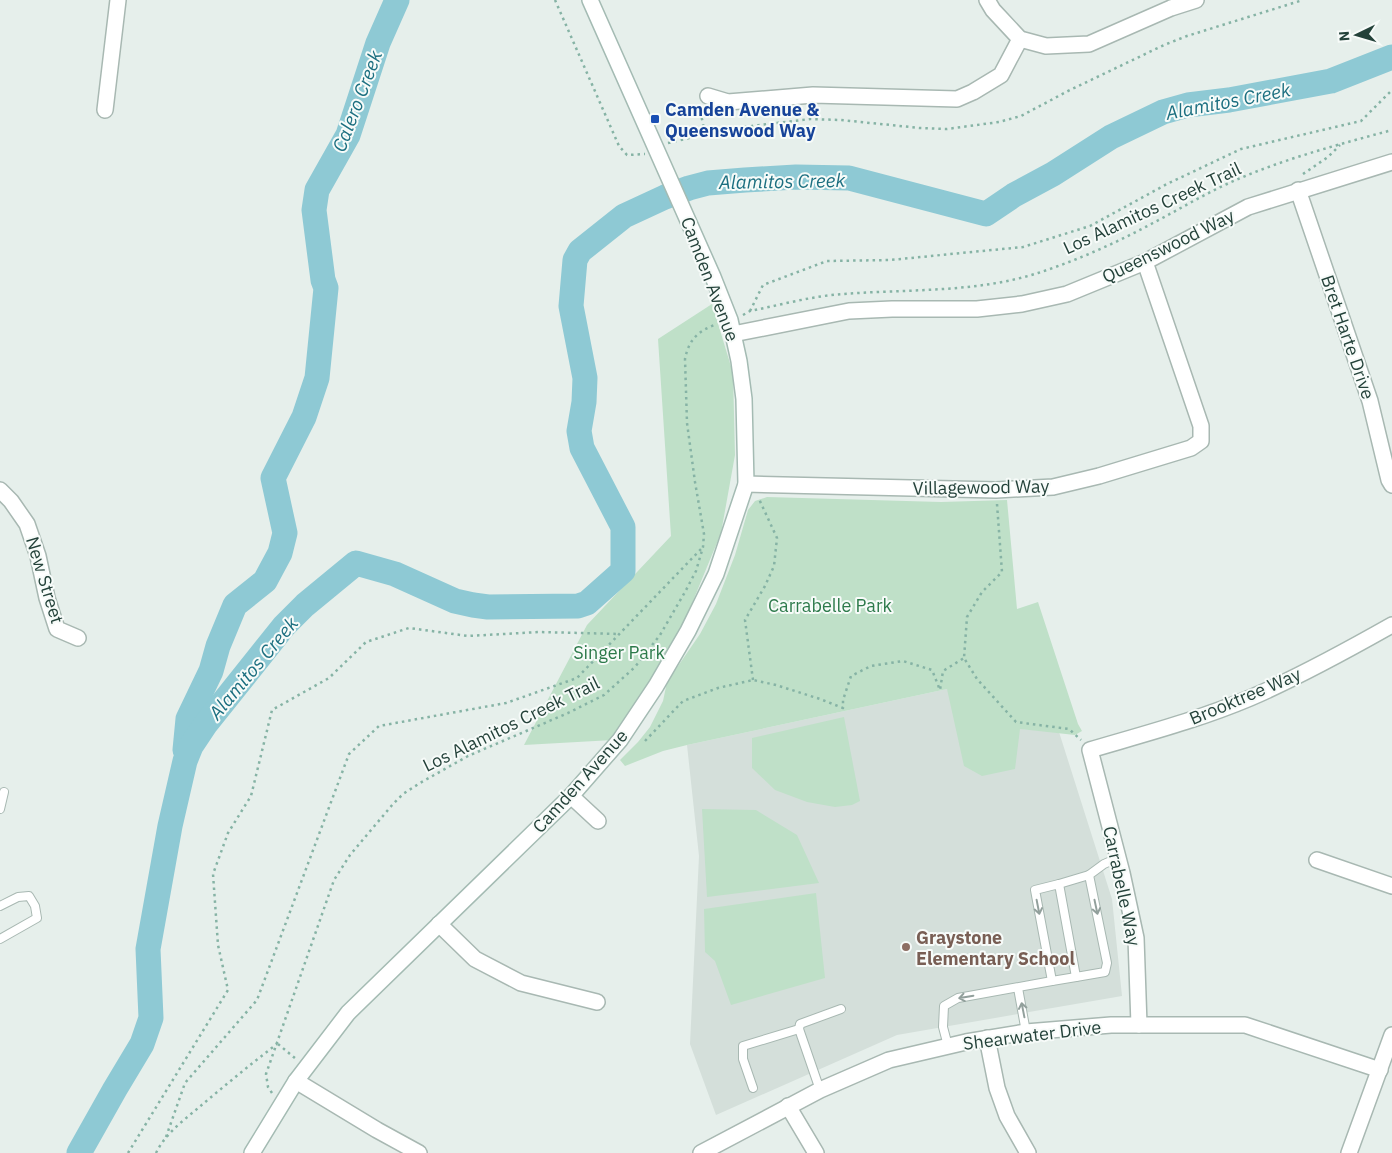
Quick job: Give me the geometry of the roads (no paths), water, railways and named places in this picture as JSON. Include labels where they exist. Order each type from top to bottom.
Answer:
[{"type":"street","points":[[105,110],[118,0]]},
{"type":"street","name":"Camden Avenue","points":[[252,1153],[296,1080],[348,1013],[571,796],[620,740],[656,686],[688,631],[716,574],[746,484],[744,399],[739,362],[730,320],[713,277],[590,0]]},
{"type":"street","points":[[987,0],[993,10],[1020,39],[1046,46],[1089,44],[1169,4],[1196,0]]},
{"type":"street","points":[[708,96],[728,102],[813,95],[957,99],[1002,75],[1020,39]]},
{"type":"street","name":"Queenswood Way","points":[[733,334],[849,311],[977,309],[1022,304],[1067,294],[1145,262],[1248,206],[1392,162]]},
{"type":"street","name":"Bret Harte Drive","points":[[1298,190],[1370,401],[1389,480],[1392,484]]},
{"type":"street","name":"Villagewood Way","points":[[746,484],[996,490],[1053,487],[1099,476],[1192,448],[1201,441],[1201,426],[1145,262]]},
{"type":"street","name":"New Street","points":[[0,490],[12,501],[27,524],[38,556],[46,598],[57,629],[78,638]]},
{"type":"street","name":"Brooktree Way","points":[[1090,750],[1163,729],[1249,698],[1339,655],[1392,625]]},
{"type":"street","name":"Carrabelle Way","points":[[1090,750],[1118,858],[1136,938],[1139,1025]]},
{"type":"street","points":[[571,796],[598,822]]},
{"type":"street","points":[[1317,860],[1392,886]]},
{"type":"street","points":[[439,924],[475,959],[520,983],[597,1002]]},
{"type":"street","name":"Shearwater Drive","points":[[701,1153],[820,1090],[889,1060],[987,1038],[1026,1032],[1111,1025],[1245,1025],[1380,1070]]},
{"type":"street","points":[[1350,1153],[1392,1035]]},
{"type":"street","points":[[987,1038],[997,1088],[1007,1116],[1028,1153]]},
{"type":"street","points":[[296,1080],[377,1130],[419,1153]]},
{"type":"street","points":[[788,1106],[816,1153]]},
{"type":"lane","points":[[0,810],[4,792]]},
{"type":"lane","points":[[1052,982],[1035,890],[1089,875],[1104,864],[1118,858]]},
{"type":"lane","points":[[948,1046],[944,1027],[944,1006],[958,998],[1105,972],[1108,962],[1089,875]]},
{"type":"lane","points":[[1059,884],[1076,977]]},
{"type":"lane","points":[[0,906],[18,897],[29,896],[38,918],[0,938]]},
{"type":"lane","points":[[1018,988],[1026,1032]]},
{"type":"lane","points":[[820,1090],[799,1029],[800,1024],[841,1009]]},
{"type":"lane","points":[[753,1088],[743,1059],[744,1046],[799,1029]]},
{"type":"waterway","name":"Calero Creek","points":[[185,750],[188,719],[211,671],[218,646],[235,605],[265,581],[280,553],[285,533],[273,478],[304,417],[317,378],[326,288],[323,280],[314,210],[317,190],[348,135],[378,43],[397,0]]},
{"type":"waterway","name":"Alamitos Creek","points":[[79,1153],[142,1044],[151,1018],[148,949],[170,826],[185,761],[191,746],[205,725],[284,626],[305,605],[356,563],[395,574],[455,601],[488,607],[578,606],[587,603],[623,571],[623,527],[582,448],[579,431],[584,402],[585,378],[571,306],[575,260],[580,251],[624,216],[665,197],[708,183],[796,177],[849,178],[986,214],[1111,137],[1163,112],[1188,105],[1229,100],[1331,81],[1392,57]]},
{"type":"place","name":"Camden Avenue & Queenswood Way","points":[[655,119]]},
{"type":"place","name":"Graystone Elementary School","points":[[906,947]]},
{"type":"park label","name":"Carrabelle Park","points":[[830,605]]},
{"type":"park label","name":"Singer Park","points":[[619,652]]}]
